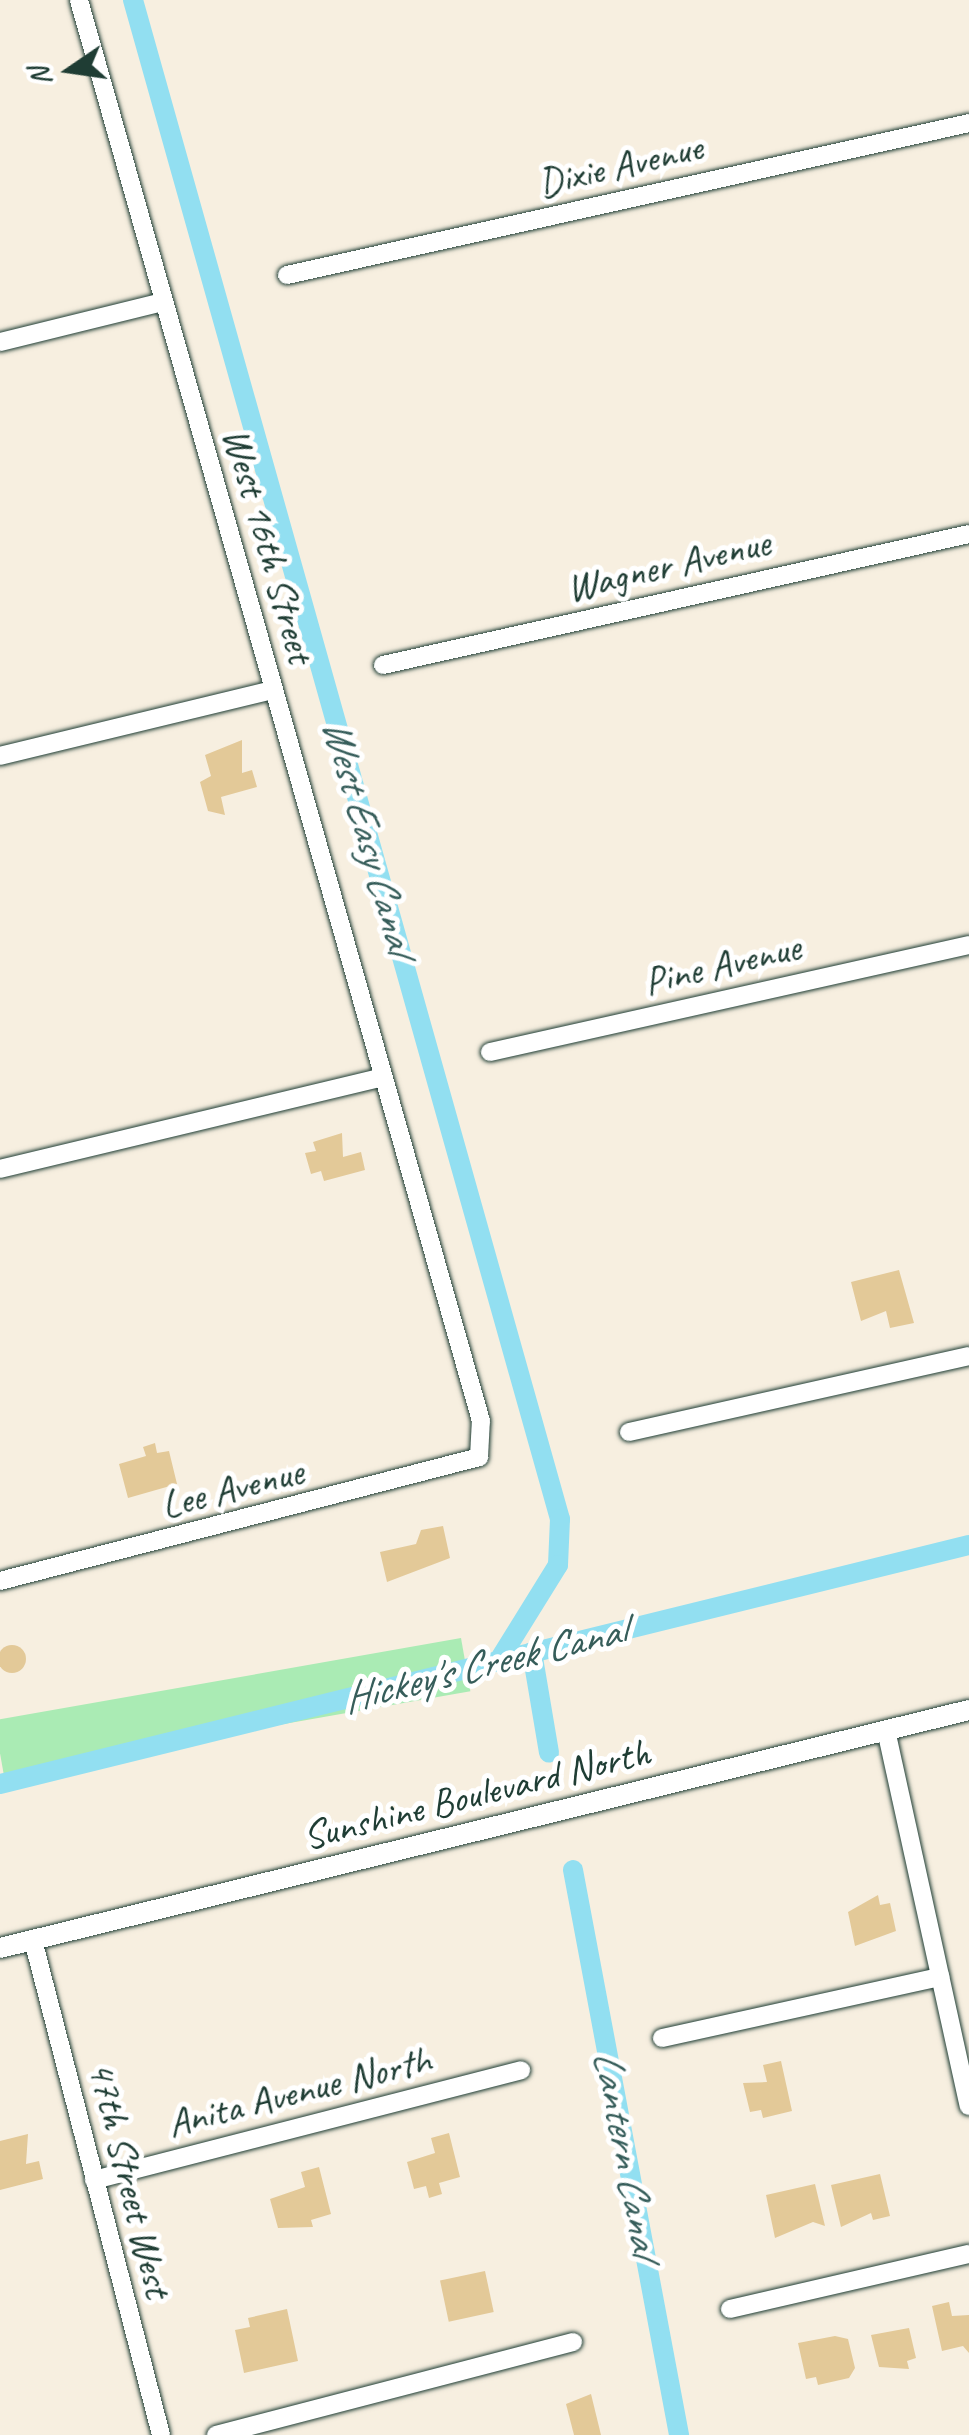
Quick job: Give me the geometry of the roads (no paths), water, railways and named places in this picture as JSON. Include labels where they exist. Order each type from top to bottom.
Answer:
[{"type":"street","name":"West 16th Street","points":[[78,0],[481,1422],[479,1457]]},
{"type":"street","name":"Dixie Avenue","points":[[286,275],[969,124]]},
{"type":"street","points":[[0,342],[164,302]]},
{"type":"street","name":"Wagner Avenue","points":[[383,665],[969,534]]},
{"type":"street","points":[[0,756],[273,690]]},
{"type":"street","name":"Pine Avenue","points":[[490,1052],[969,945]]},
{"type":"street","points":[[0,1169],[382,1077]]},
{"type":"street","points":[[629,1432],[969,1356]]},
{"type":"street","name":"Lee Avenue","points":[[0,1581],[479,1457]]},
{"type":"street","name":"Sunshine Boulevard North","points":[[0,1948],[969,1710]]},
{"type":"street","points":[[886,1730],[969,2106]]},
{"type":"street","name":"47th Street West","points":[[33,1940],[161,2435]]},
{"type":"street","points":[[662,2038],[940,1977]]},
{"type":"street","name":"Anita Avenue North","points":[[94,2180],[522,2070]]},
{"type":"street","points":[[730,2308],[969,2254]]},
{"type":"street","points":[[216,2435],[573,2342]]},
{"type":"waterway","name":"West Easy Canal","points":[[133,0],[560,1519],[558,1565],[499,1660]]},
{"type":"waterway","name":"Hickey's Creek Canal","points":[[0,1784],[969,1545]]},
{"type":"waterway","name":"Lantern Canal","points":[[532,1652],[549,1753]]},
{"type":"waterway","name":"Lantern Canal","points":[[573,1870],[679,2435]]}]
